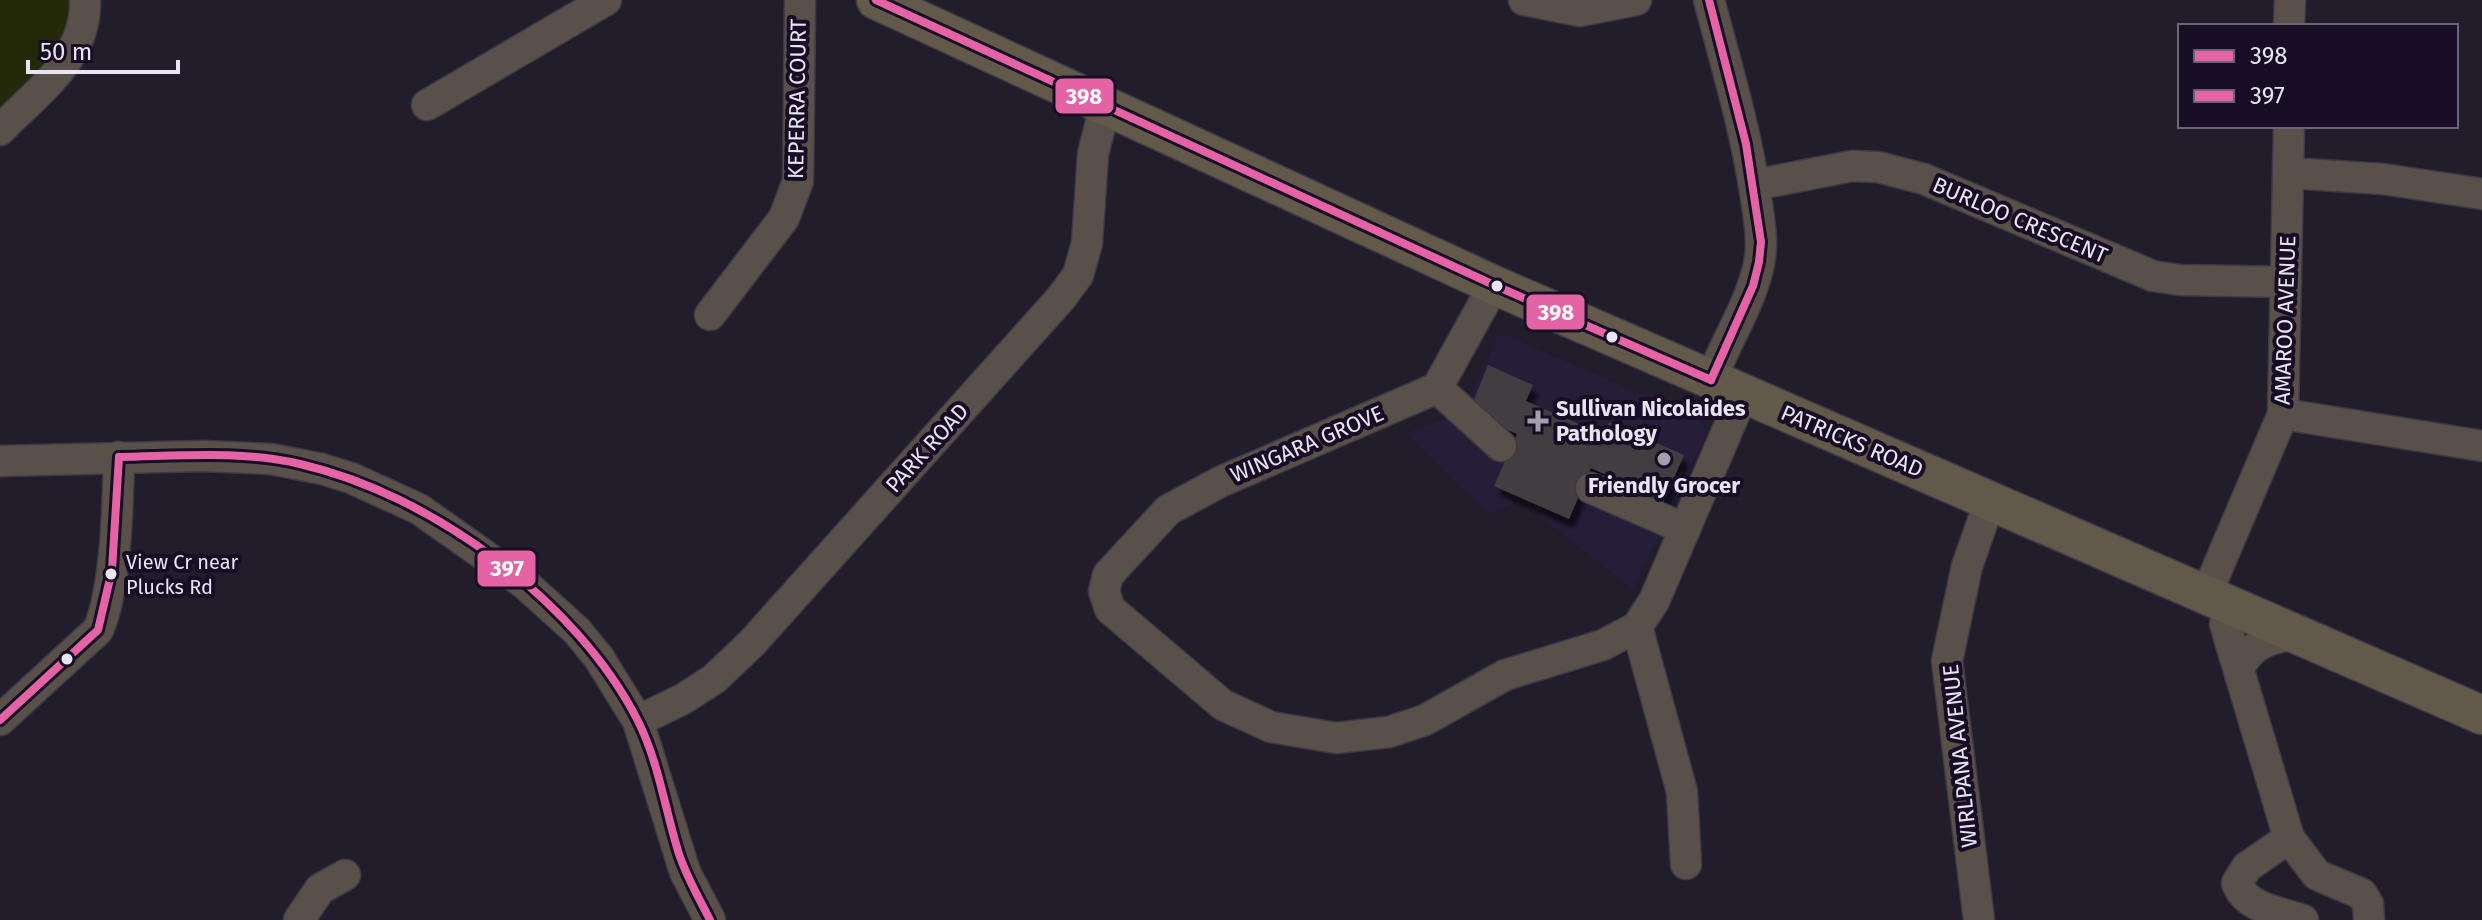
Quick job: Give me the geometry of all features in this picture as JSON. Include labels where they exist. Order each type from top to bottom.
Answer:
[{"type":"main road","name":"PATRICKS ROAD","points":[[876,0],[1494,285],[2482,715]]},
{"type":"street","points":[[0,130],[68,60],[82,28],[85,0]]},
{"type":"street","points":[[427,105],[606,0]]},
{"type":"street","name":"KEPERRA COURT","points":[[710,315],[784,218],[798,181],[800,0]]},
{"type":"street","points":[[1524,0],[1580,11],[1636,0]]},
{"type":"street","points":[[1686,864],[1682,792],[1637,627],[1654,601],[1685,529],[1727,387],[1726,344],[1745,310],[1758,269],[1762,236],[1748,145],[1709,0]]},
{"type":"street","points":[[2288,0],[2289,24]]},
{"type":"street","name":"PARK ROAD","points":[[638,721],[683,699],[714,679],[752,643],[1061,298],[1078,275],[1087,243],[1093,154],[1105,106]]},
{"type":"street","name":"AMAROO AVENUE","points":[[2219,601],[2283,414],[2289,128]]},
{"type":"street","name":"BURLOO CRESCENT","points":[[1754,185],[1852,166],[1878,167],[1924,179],[2153,276],[2180,280],[2286,282]]},
{"type":"street","points":[[2289,173],[2383,179],[2482,194]]},
{"type":"street","points":[[1494,285],[1437,388],[1501,446]]},
{"type":"street","name":"WINGARA GROVE","points":[[1437,388],[1220,482],[1168,510],[1108,575],[1104,591],[1110,609],[1223,705],[1271,727],[1336,738],[1389,732],[1425,720],[1505,675],[1603,645],[1637,627]]},
{"type":"street","points":[[2283,414],[2482,446]]},
{"type":"street","points":[[0,461],[203,456],[271,459],[351,478],[419,509],[525,584],[577,631],[616,682],[638,721],[685,872],[710,920]]},
{"type":"street","points":[[0,720],[98,630],[104,617],[110,580],[119,457]]},
{"type":"street","points":[[1591,488],[1685,529]]},
{"type":"street","name":"WIRLPANA AVENUE","points":[[1979,920],[1947,661],[1967,566],[1990,501]]},
{"type":"street","points":[[2219,601],[2289,838],[2317,875],[2362,894],[2368,904],[2369,920]]},
{"type":"street","points":[[2239,668],[2252,648],[2263,641],[2296,634]]},
{"type":"street","points":[[2289,838],[2247,867],[2237,883],[2241,894],[2251,902],[2303,920]]},
{"type":"street","points":[[299,920],[320,889],[345,875]]},
{"type":"shaded area","points":[[1504,334],[1701,420],[1707,432],[1633,590],[1521,501],[1488,513],[1405,433],[1445,419],[1470,398],[1497,337]]},
{"type":"green space","points":[[0,0],[75,0],[66,41],[0,113]]},
{"type":"building","points":[[1488,365],[1533,385],[1526,401],[1604,435],[1609,422],[1684,455],[1660,510],[1616,491],[1620,481],[1591,468],[1569,519],[1494,486],[1517,434],[1503,428],[1473,402]]},
{"type":"transit line","name":"398","points":[[876,0],[1494,285],[1711,380]]},
{"type":"transit line","name":"398","points":[[1709,0],[1746,144],[1761,242],[1753,286],[1711,380]]},
{"type":"transit line","name":"397","points":[[119,457],[233,455],[300,464],[350,479],[400,500],[495,559],[539,595],[578,634],[611,677],[638,721],[657,770],[682,863],[710,920]]},
{"type":"transit line","name":"397","points":[[0,720],[98,630],[112,570],[119,457]]},
{"type":"place","name":"Sullivan Nicolaides Pathology","points":[[1538,421]]},
{"type":"place","name":"Friendly Grocer","points":[[1664,459]]},
{"type":"place","name":"View Cr near Plucks Rd","points":[[111,574]]}]
